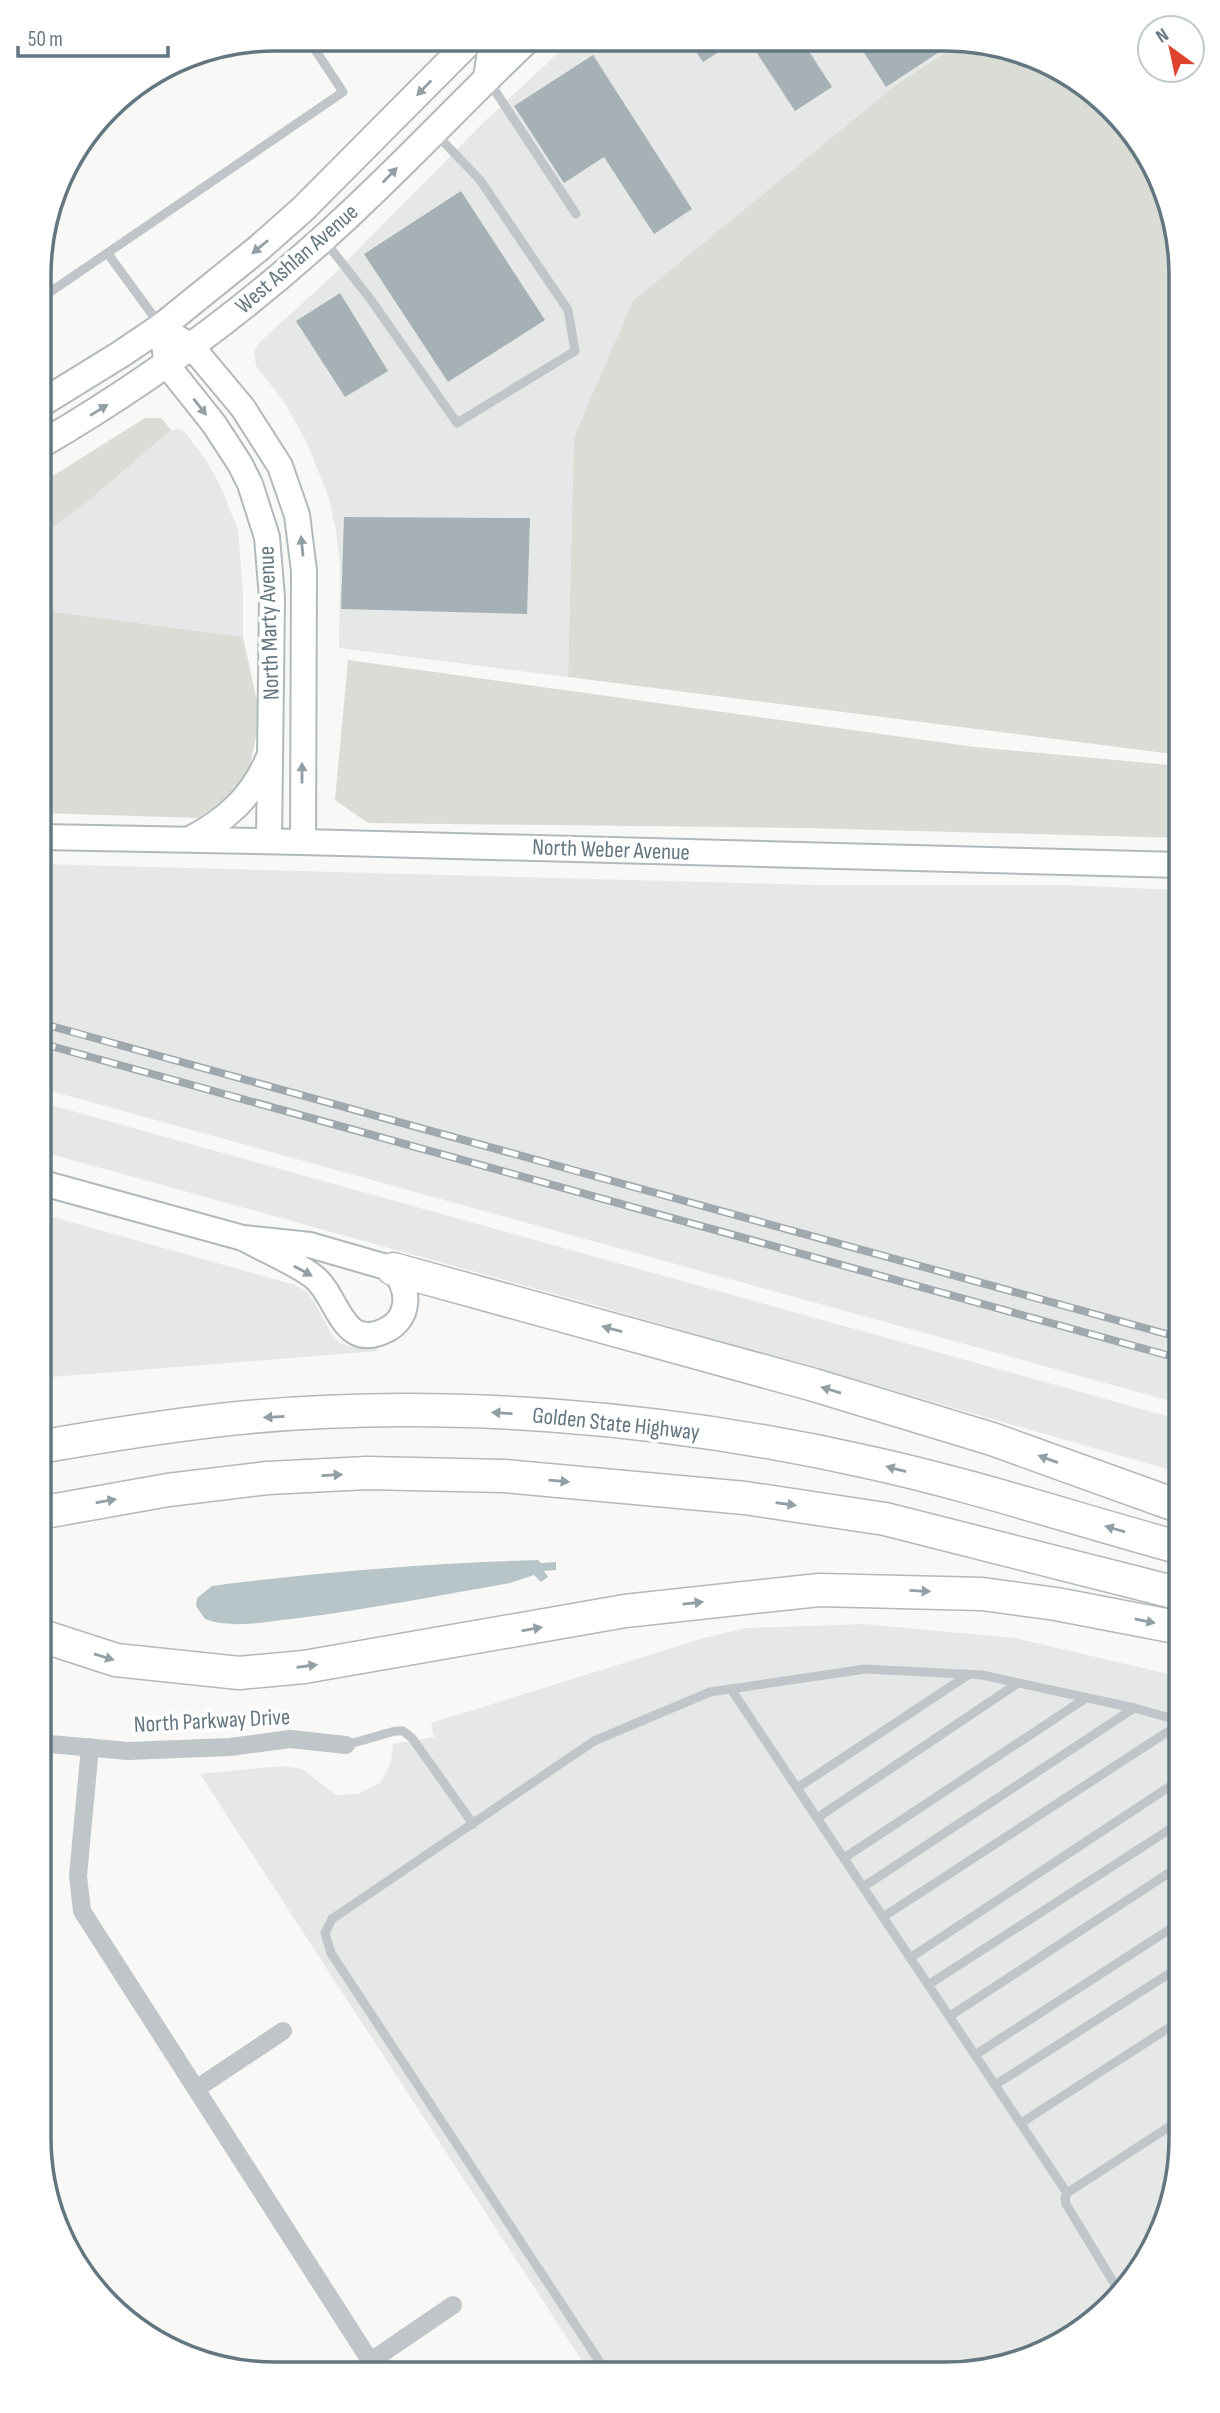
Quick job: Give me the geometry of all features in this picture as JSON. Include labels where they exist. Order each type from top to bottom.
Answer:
[{"type":"highway","points":[[393,1269],[878,1404],[992,1439],[1169,1503]]},
{"type":"highway","name":"Golden State Highway","points":[[51,1445],[231,1419],[360,1412],[487,1412],[623,1422],[744,1438],[872,1463],[1169,1545]]},
{"type":"highway","points":[[51,1511],[168,1490],[268,1478],[367,1473],[504,1476],[745,1498],[885,1519],[1169,1591]]},
{"type":"highway","points":[[51,1639],[116,1660],[239,1673],[318,1665],[625,1611],[819,1590],[982,1594],[1092,1610],[1169,1626]]},
{"type":"main road","name":"West Ashlan Avenue","points":[[51,397],[161,327],[259,248],[303,209],[460,51]]},
{"type":"main road","points":[[487,78],[491,51]]},
{"type":"main road","name":"West Ashlan Avenue","points":[[51,438],[192,347],[322,239],[515,51]]},
{"type":"main road","name":"North Marty Avenue","points":[[161,327],[192,347],[243,408],[268,445],[289,489],[297,515],[304,571],[303,842]]},
{"type":"main road","name":"North Marty Avenue","points":[[161,327],[167,365],[228,444],[250,484],[264,525],[271,567],[272,598],[269,841]]},
{"type":"main road","points":[[187,841],[215,825],[237,807],[261,774],[272,749]]},
{"type":"main road","name":"North Weber Avenue","points":[[51,837],[1169,865]]},
{"type":"main road","points":[[51,1185],[243,1238],[310,1245],[393,1269],[404,1288],[403,1314],[385,1331],[377,1334],[359,1333],[345,1325],[329,1294],[315,1278],[243,1238]]},
{"type":"street","name":"North Parkway Drive","points":[[51,1744],[128,1751],[230,1747],[290,1739],[346,1745]]},
{"type":"street","points":[[90,1747],[78,1876],[82,1911],[372,2362]]},
{"type":"street","points":[[196,2089],[283,2031]]},
{"type":"street","points":[[381,2362],[453,2305]]},
{"type":"lane","points":[[51,292],[343,92],[316,51]]},
{"type":"lane","points":[[487,78],[576,214]]},
{"type":"lane","points":[[322,239],[371,300],[457,423],[575,351],[568,310],[480,180],[433,131]]},
{"type":"lane","points":[[108,254],[161,327]]},
{"type":"lane","points":[[599,2362],[331,1954],[326,1933],[332,1919],[594,1741],[710,1692],[865,1669],[968,1675],[1018,1683],[1134,1708],[1169,1718]]},
{"type":"lane","points":[[797,1788],[968,1675]]},
{"type":"lane","points":[[817,1818],[1018,1683]]},
{"type":"lane","points":[[731,1689],[1067,2193]]},
{"type":"lane","points":[[844,1858],[1086,1698]]},
{"type":"lane","points":[[863,1887],[1134,1708]]},
{"type":"lane","points":[[883,1917],[1169,1730]]},
{"type":"lane","points":[[346,1745],[403,1731],[412,1738],[472,1824]]},
{"type":"lane","points":[[911,1958],[1169,1787]]},
{"type":"lane","points":[[928,1985],[1169,1830]]},
{"type":"lane","points":[[950,2017],[1169,1873]]},
{"type":"lane","points":[[975,2055],[1169,1930]]},
{"type":"lane","points":[[995,2085],[1169,1974]]},
{"type":"lane","points":[[1021,2123],[1169,2028]]},
{"type":"lane","points":[[1115,2285],[1066,2204],[1065,2198],[1067,2193],[1169,2127]]},
{"type":"shaded area","points":[[560,51],[952,51],[574,437],[568,677],[339,648],[340,565],[329,498],[306,441],[284,402],[256,366],[254,352],[258,344],[332,276],[485,121]]},
{"type":"shaded area","points":[[948,51],[989,55],[1017,63],[1070,88],[1093,106],[1132,150],[1146,176],[1162,217],[1169,274],[1169,753],[568,677],[574,437],[633,301],[896,85]]},
{"type":"shaded area","points":[[145,418],[161,418],[171,430],[93,497],[51,529],[51,477]]},
{"type":"shaded area","points":[[171,430],[183,430],[206,460],[220,485],[238,530],[243,592],[243,637],[51,611],[51,529],[93,497]]},
{"type":"shaded area","points":[[51,611],[243,637],[260,715],[250,767],[231,795],[198,818],[51,813]]},
{"type":"shaded area","points":[[348,660],[975,747],[1169,765],[1169,838],[804,828],[368,823],[335,800]]},
{"type":"shaded area","points":[[51,864],[816,885],[1062,885],[1169,889],[1169,1401],[51,1091]]},
{"type":"shaded area","points":[[51,1105],[1169,1417],[1169,1470],[591,1304],[51,1154]]},
{"type":"shaded area","points":[[51,1216],[295,1285],[307,1292],[332,1335],[340,1343],[351,1347],[378,1348],[378,1351],[51,1377]]},
{"type":"shaded area","points":[[538,1560],[541,1563],[556,1562],[556,1570],[544,1571],[548,1577],[541,1582],[534,1575],[510,1583],[259,1623],[215,1622],[205,1619],[196,1606],[197,1598],[212,1586],[375,1569]]},
{"type":"shaded area","points":[[863,1624],[1015,1638],[1169,1674],[1169,2153],[1165,2182],[1146,2237],[1132,2263],[1114,2286],[1070,2325],[1017,2350],[989,2358],[946,2362],[583,2362],[200,1774],[282,1766],[302,1769],[336,1795],[358,1794],[380,1783],[391,1762],[393,1744],[434,1737],[431,1723],[704,1638],[746,1628]]},
{"type":"building","points":[[696,51],[720,51],[703,62]]},
{"type":"building","points":[[756,51],[809,51],[832,87],[795,111]]},
{"type":"building","points":[[863,51],[941,51],[886,87]]},
{"type":"building","points":[[593,55],[692,209],[654,234],[604,157],[564,183],[514,106]]},
{"type":"building","points":[[461,191],[545,320],[448,382],[364,254]]},
{"type":"building","points":[[340,293],[388,371],[345,397],[296,321]]},
{"type":"building","points":[[344,517],[530,518],[527,614],[341,609]]},
{"type":"railway","points":[[51,1026],[1169,1335]]},
{"type":"railway","points":[[51,1046],[1169,1356]]}]
